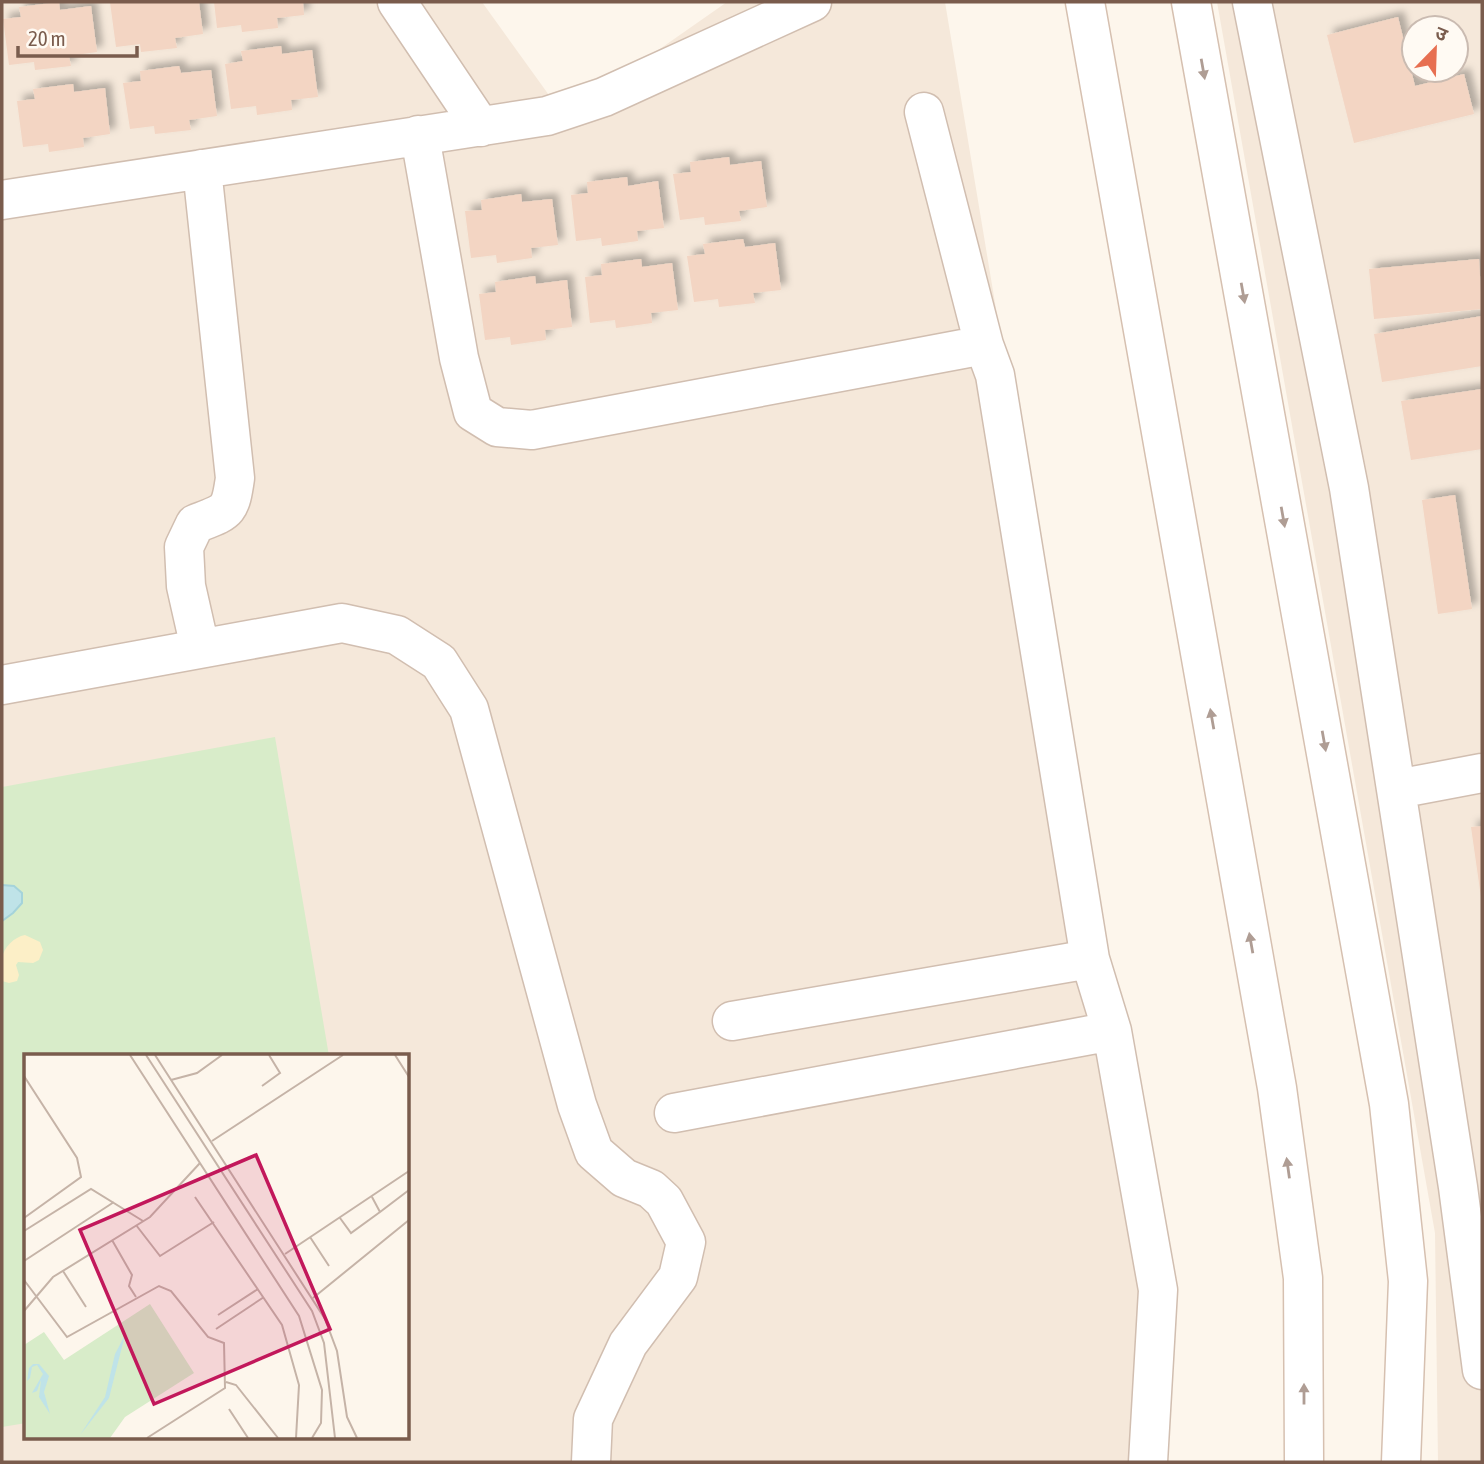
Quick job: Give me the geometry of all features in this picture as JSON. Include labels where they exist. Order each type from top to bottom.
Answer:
[{"type":"street","points":[[397,2],[481,127]]},
{"type":"street","points":[[2,200],[547,116],[604,97],[812,2]]},
{"type":"street","points":[[1085,2],[1277,1088],[1303,1278],[1304,1462]]},
{"type":"street","points":[[1191,2],[1389,1104],[1408,1281],[1401,1462]]},
{"type":"street","points":[[1252,2],[1349,488],[1397,789],[1470,1184],[1482,1370]]},
{"type":"street","points":[[924,112],[984,345],[995,375],[1090,959],[1112,1031],[1158,1290],[1148,1462]]},
{"type":"street","points":[[418,135],[459,358],[473,412],[497,427],[532,430],[984,345]]},
{"type":"street","points":[[200,648],[186,586],[184,547],[195,524],[223,513],[231,503],[235,478],[202,169]]},
{"type":"street","points":[[2,685],[342,623],[397,635],[439,662],[469,709],[577,1105],[594,1152],[624,1178],[651,1189],[664,1201],[686,1242],[678,1277],[628,1344],[593,1419],[591,1462]]},
{"type":"street","points":[[1397,789],[1482,773]]},
{"type":"street","points":[[732,1021],[1090,959]]},
{"type":"street","points":[[674,1113],[1112,1031]]},
{"type":"shaded area","points":[[2,2],[482,2],[564,116],[727,2],[945,2],[1000,333],[1144,1252],[1142,1462],[2,1462]]},
{"type":"shaded area","points":[[1217,2],[1482,2],[1482,1462],[1438,1462],[1435,1233]]},
{"type":"green space","points":[[275,737],[329,1054],[24,1054],[24,1423],[2,1427],[2,787]]},
{"type":"sand","points":[[25,935],[40,942],[43,950],[39,960],[33,963],[18,962],[17,981],[2,981],[1,964],[7,946]]},
{"type":"water","points":[[2,885],[14,886],[22,893],[22,903],[2,921]]},
{"type":"building","points":[[59,2],[60,10],[91,6],[97,52],[69,56],[71,66],[35,70],[34,62],[9,65],[3,19],[21,17],[19,7]]},
{"type":"building","points":[[110,2],[199,2],[203,34],[175,38],[177,48],[141,52],[140,44],[116,47]]},
{"type":"building","points":[[214,2],[303,2],[304,15],[277,18],[278,28],[242,32],[241,25],[217,28]]},
{"type":"building","points":[[1398,17],[1400,84],[1466,84],[1474,114],[1354,143],[1327,35]]},
{"type":"building","points":[[281,46],[282,54],[312,50],[318,97],[291,100],[292,110],[257,115],[256,106],[231,109],[225,64],[243,61],[241,51]]},
{"type":"building","points":[[179,66],[181,73],[211,70],[217,116],[189,120],[191,130],[155,134],[154,126],[130,129],[123,83],[141,81],[140,71]]},
{"type":"building","points":[[73,84],[74,92],[105,88],[110,134],[83,138],[84,147],[49,152],[48,144],[23,147],[17,101],[35,99],[33,89]]},
{"type":"building","points":[[729,157],[730,165],[761,161],[767,207],[739,211],[741,221],[705,225],[704,217],[680,220],[673,174],[691,172],[690,162]]},
{"type":"building","points":[[627,177],[628,186],[658,181],[664,228],[637,231],[638,241],[602,246],[601,238],[576,241],[571,195],[588,193],[587,182]]},
{"type":"building","points":[[521,194],[522,202],[552,199],[558,245],[531,248],[532,258],[497,263],[496,255],[471,258],[465,211],[482,210],[481,200]]},
{"type":"building","points":[[743,239],[745,247],[775,243],[781,290],[753,293],[755,303],[719,307],[718,299],[694,302],[687,256],[705,254],[703,244]]},
{"type":"building","points":[[641,259],[642,267],[672,263],[678,310],[651,313],[652,323],[616,328],[615,320],[590,323],[585,277],[602,275],[601,264]]},
{"type":"building","points":[[1479,259],[1482,309],[1374,319],[1369,269]]},
{"type":"building","points":[[535,276],[536,284],[567,280],[572,327],[545,330],[546,340],[511,345],[510,337],[485,340],[479,294],[496,292],[495,282]]},
{"type":"building","points":[[1482,316],[1482,366],[1382,382],[1374,334]]},
{"type":"building","points":[[1482,389],[1482,449],[1411,460],[1401,401]]},
{"type":"building","points":[[1455,495],[1472,609],[1438,614],[1422,500]]},
{"type":"building","points":[[1482,826],[1482,897],[1481,897],[1471,827]]}]
